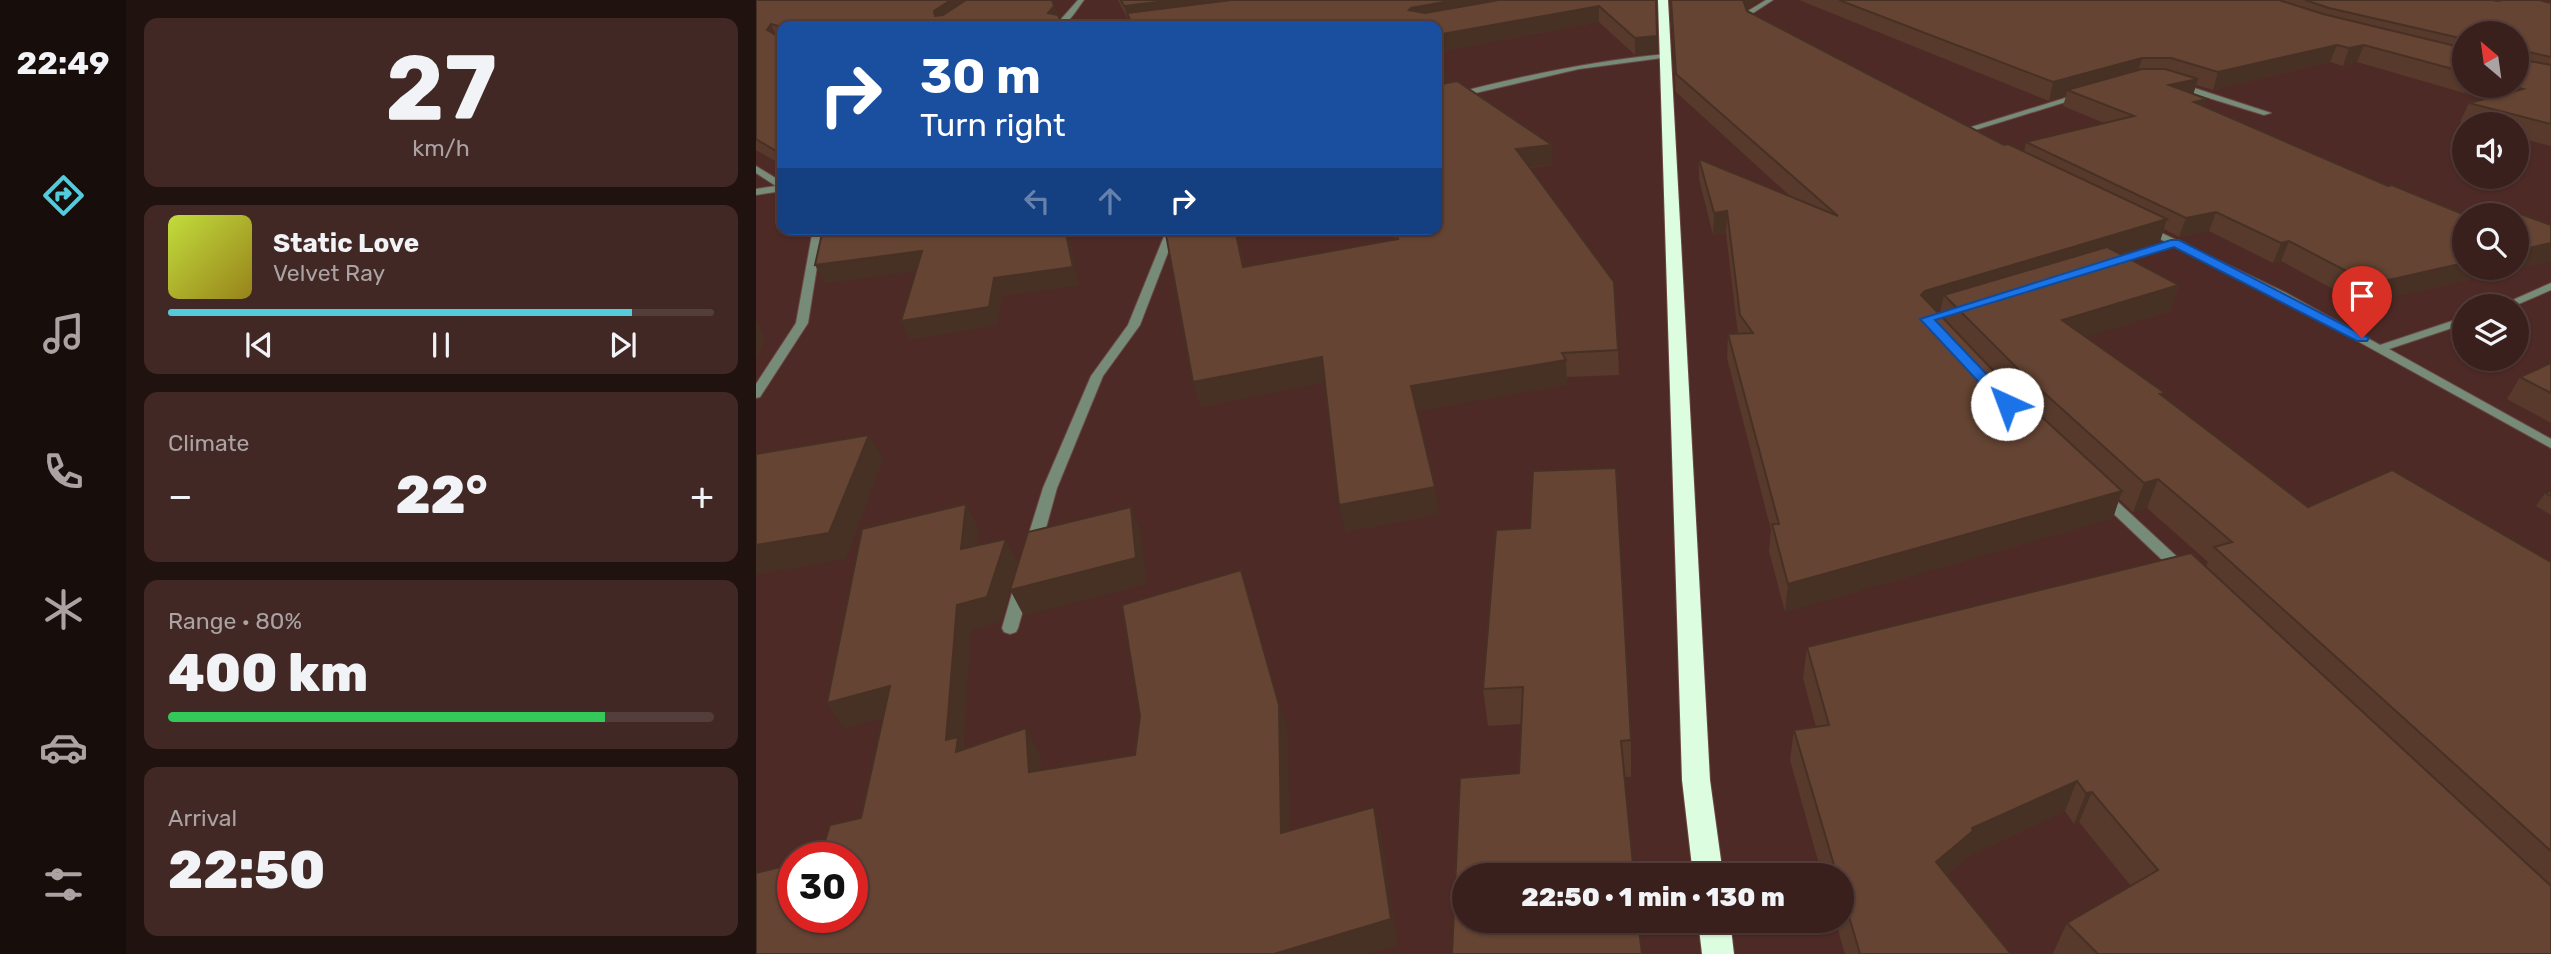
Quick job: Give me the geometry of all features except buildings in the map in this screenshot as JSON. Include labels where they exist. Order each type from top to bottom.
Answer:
[{"type":"highway","points":[[1663,0],[1696,780],[1706,863]]},
{"type":"highway","points":[[1716,933],[1718,954]]},
{"type":"street","points":[[1066,21],[1081,0]]},
{"type":"street","points":[[1761,28],[1750,22],[1746,14],[1769,0]]},
{"type":"street","points":[[1442,99],[1529,76],[1611,59],[1667,55]]},
{"type":"street","points":[[2162,80],[2267,113]]},
{"type":"street","points":[[1955,133],[2087,94]]},
{"type":"street","points":[[1944,127],[1967,139]]},
{"type":"street","points":[[756,169],[777,184]]},
{"type":"street","points":[[756,192],[777,188]]},
{"type":"street","points":[[2138,225],[2282,295],[2382,348],[2551,444]]},
{"type":"street","points":[[756,394],[802,323],[817,235]]},
{"type":"street","points":[[1010,628],[1049,488],[1097,376],[1134,325],[1170,235]]},
{"type":"street","points":[[2097,267],[2175,243]]},
{"type":"street","points":[[2529,296],[2551,286]]},
{"type":"street","points":[[2382,348],[2452,324]]},
{"type":"street","points":[[2086,479],[2195,583]]},
{"type":"route","points":[[2007,404],[1926,319],[2175,243],[2282,295],[2362,338]]}]
